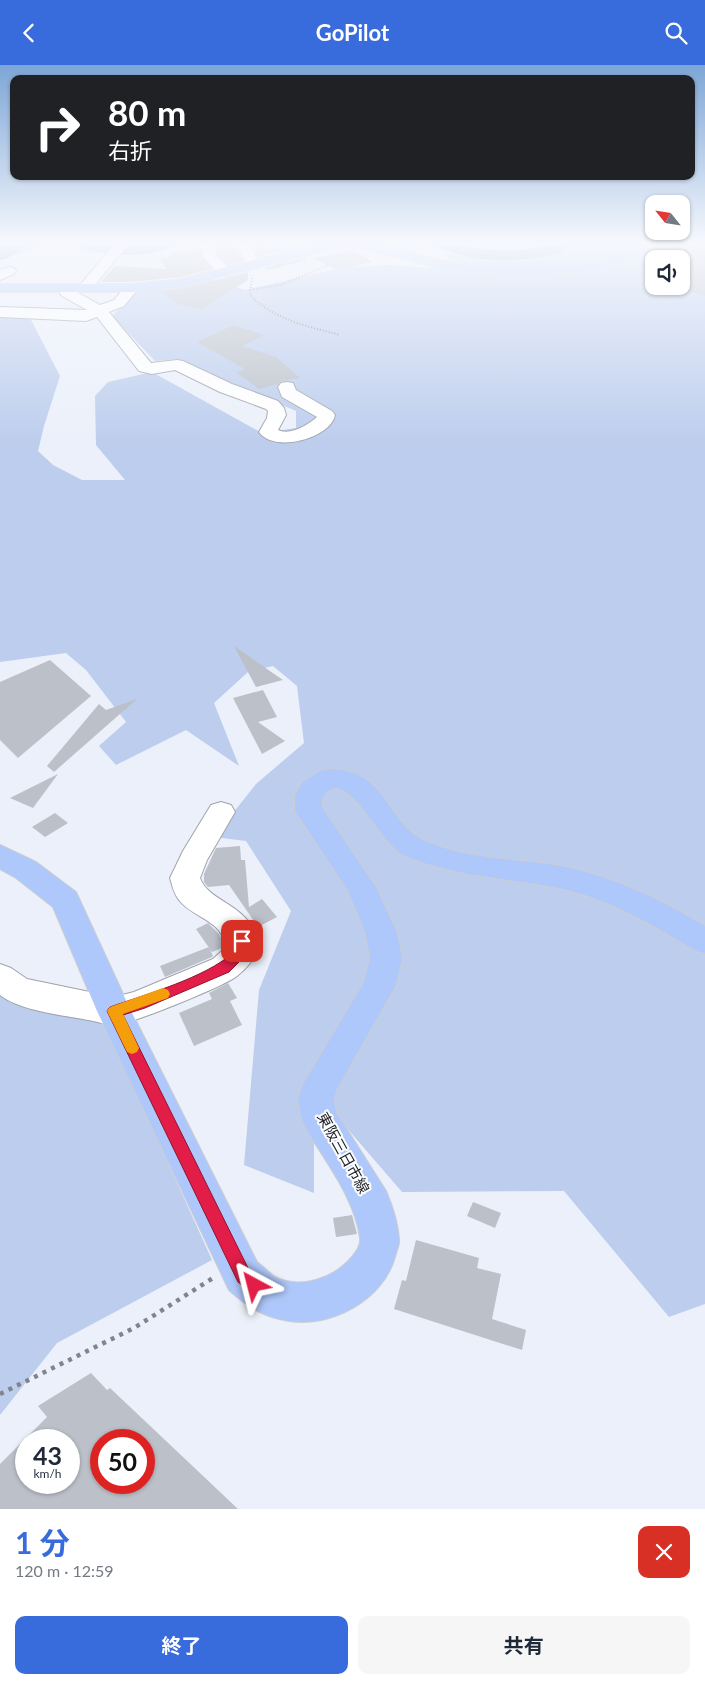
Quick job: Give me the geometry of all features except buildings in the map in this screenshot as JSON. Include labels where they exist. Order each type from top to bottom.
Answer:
[{"type":"main road","name":"東阪三日市線","points":[[0,856],[26,870],[65,900],[114,1011],[244,1276],[264,1294],[289,1301],[312,1302],[332,1298],[361,1277],[374,1261],[380,1240],[372,1204],[320,1117],[316,1099],[321,1084],[380,985],[386,958],[381,932],[362,887],[309,811],[306,801],[311,789],[320,782],[330,778],[351,781],[360,788],[404,841],[428,853],[444,858],[574,881],[634,904],[676,924],[705,941]]},
{"type":"street","points":[[95,308],[100,311],[145,367],[152,369],[177,365],[226,388],[277,408],[278,417],[268,432],[273,437],[283,438],[297,435],[312,429],[325,420],[326,415],[288,393],[287,387]]},
{"type":"street","points":[[0,312],[86,316],[106,308]]},
{"type":"street","points":[[0,977],[17,990],[42,997],[114,1011],[140,1003],[224,968],[239,955],[242,941],[233,923],[190,893],[186,878],[193,859],[221,812]]},
{"type":"path","points":[[269,308],[290,319],[340,335]]},
{"type":"path","points":[[0,1394],[134,1328],[213,1278],[244,1276]]},
{"type":"shaded area","points":[[119,308],[705,308],[705,1304],[669,1317],[564,1191],[402,1192],[314,1090],[314,1193],[244,1165],[259,990],[291,911],[246,841],[214,837],[256,784],[304,743],[297,686],[273,666],[248,672],[214,703],[239,766],[186,730],[116,765],[99,746],[126,722],[86,670],[66,653],[0,662],[0,315],[29,316],[60,376],[38,451],[53,465],[82,480],[125,480],[96,445],[95,396],[108,382],[152,372],[262,433],[296,428],[296,411],[177,359],[155,361],[112,316]]},
{"type":"shaded area","points":[[0,990],[104,1021],[212,1260],[57,1343],[0,1415]]},
{"type":"slow traffic","points":[[132,1048],[114,1011],[163,994]]},
{"type":"route","points":[[242,941],[239,955],[224,968],[140,1003],[114,1011],[244,1276],[254,1285]]}]
